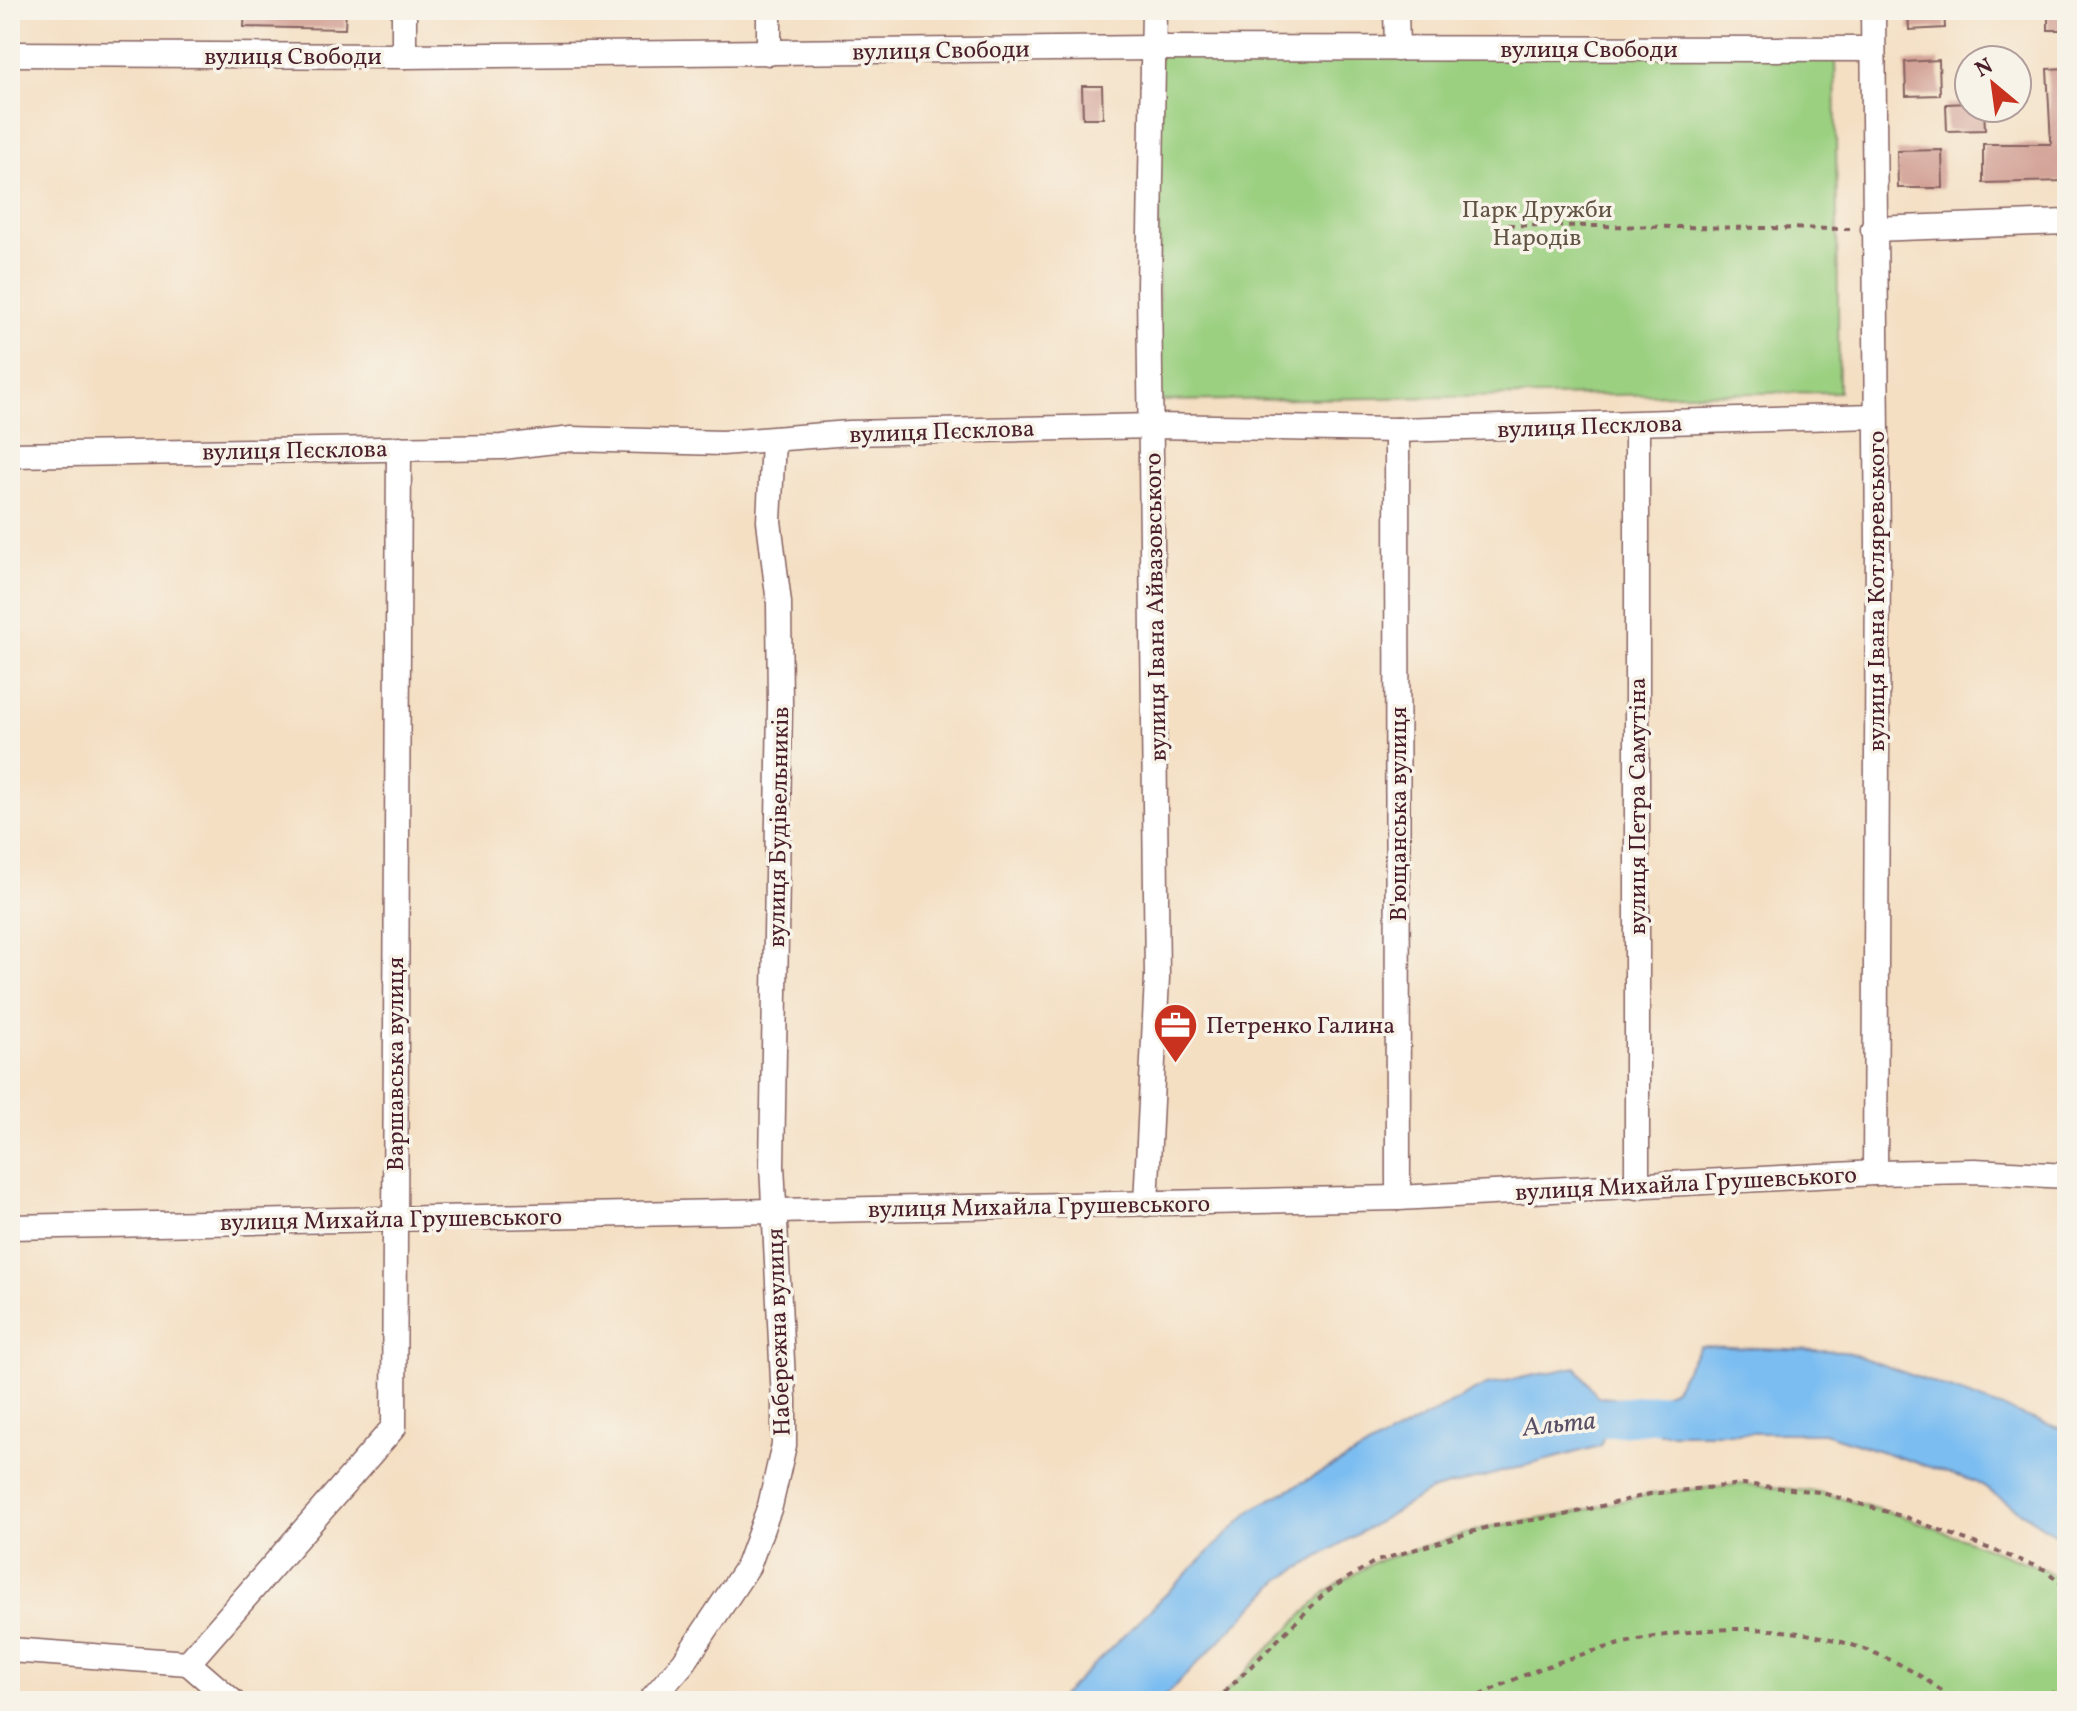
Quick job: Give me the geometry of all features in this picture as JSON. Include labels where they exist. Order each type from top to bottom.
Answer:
[{"type":"street","points":[[404,10],[404,56]]},
{"type":"street","points":[[769,10],[769,53]]},
{"type":"street","name":"вулиця Івана Айвазовського","points":[[1146,1204],[1157,978],[1149,271],[1154,10]]},
{"type":"street","points":[[1396,10],[1397,49]]},
{"type":"street","name":"вулиця Івана Котляревського","points":[[1873,10],[1878,559],[1875,1173]]},
{"type":"street","name":"вулиця Свободи","points":[[10,54],[404,56],[1154,48],[1873,49]]},
{"type":"street","points":[[1873,229],[2067,222]]},
{"type":"street","name":"вулиця Пєсклова","points":[[10,455],[502,447],[572,439],[675,443],[773,441],[849,433],[1153,426],[1397,430],[1875,416]]},
{"type":"street","name":"вулиця Петра Самутіна","points":[[1637,425],[1637,1187]]},
{"type":"street","name":"В'ющанська вулиця","points":[[1397,430],[1398,1198]]},
{"type":"street","name":"вулиця Будівельників","points":[[773,441],[769,521],[779,603],[780,659],[772,1087],[773,1213]]},
{"type":"street","name":"Варшавська вулиця","points":[[188,1663],[394,1427],[399,448]]},
{"type":"street","name":"вулиця Михайла Грушевського","points":[[10,1227],[1398,1198],[1875,1173],[1975,1171],[2067,1176]]},
{"type":"street","name":"Набережна вулиця","points":[[650,1701],[684,1662],[748,1566],[777,1483],[784,1445],[784,1400],[773,1213]]},
{"type":"street","points":[[10,1650],[188,1663],[232,1701]]},
{"type":"path","points":[[1508,225],[1873,229]]},
{"type":"path","points":[[1216,1701],[1327,1591],[1374,1562],[1488,1527],[1565,1515],[1650,1494],[1743,1484],[1819,1492],[1908,1518],[2046,1570],[2067,1589]]},
{"type":"path","points":[[1469,1701],[1581,1653],[1664,1633],[1729,1628],[1812,1635],[1886,1658],[1954,1701]]},
{"type":"path","points":[[2039,1701],[2067,1684]]},
{"type":"green space","name":"Парк Дружби Народів","points":[[1835,49],[1839,392],[1158,401],[1159,54]]},
{"type":"green space","points":[[1743,1484],[1819,1492],[1908,1518],[2046,1570],[2067,1589],[2067,1701],[1216,1701],[1327,1591],[1374,1562],[1488,1527],[1565,1515],[1650,1494]]},
{"type":"water","points":[[1700,1346],[1844,1351],[2067,1431],[2067,1542],[1976,1482],[1824,1433],[1659,1433],[1655,1398],[1674,1389]]},
{"type":"water","points":[[1576,1367],[1598,1397],[1626,1399],[1629,1426],[1604,1435],[1600,1446],[1430,1491],[1280,1580],[1160,1701],[1057,1701],[1254,1508],[1486,1385]]},
{"type":"building","points":[[245,10],[346,10],[345,29],[244,27]]},
{"type":"building","points":[[1908,10],[1944,10],[1945,28],[1909,30]]},
{"type":"building","points":[[2048,10],[2067,10],[2067,30],[2048,30]]},
{"type":"building","points":[[1939,60],[1940,95],[1906,96],[1905,62]]},
{"type":"building","points":[[2067,68],[2067,181],[1983,183],[1983,144],[2051,144],[2047,69]]},
{"type":"building","points":[[1082,86],[1102,86],[1103,118],[1083,118]]},
{"type":"building","points":[[1946,104],[1953,104],[1953,124],[1985,124],[1985,130],[1947,131]]},
{"type":"building","points":[[1942,150],[1943,188],[1898,188],[1897,151]]},
{"type":"waterway","name":"Альта","points":[[1578,1421],[1708,1408]]},
{"type":"place","name":"Петренко Галина","points":[[1175,1064]]}]
